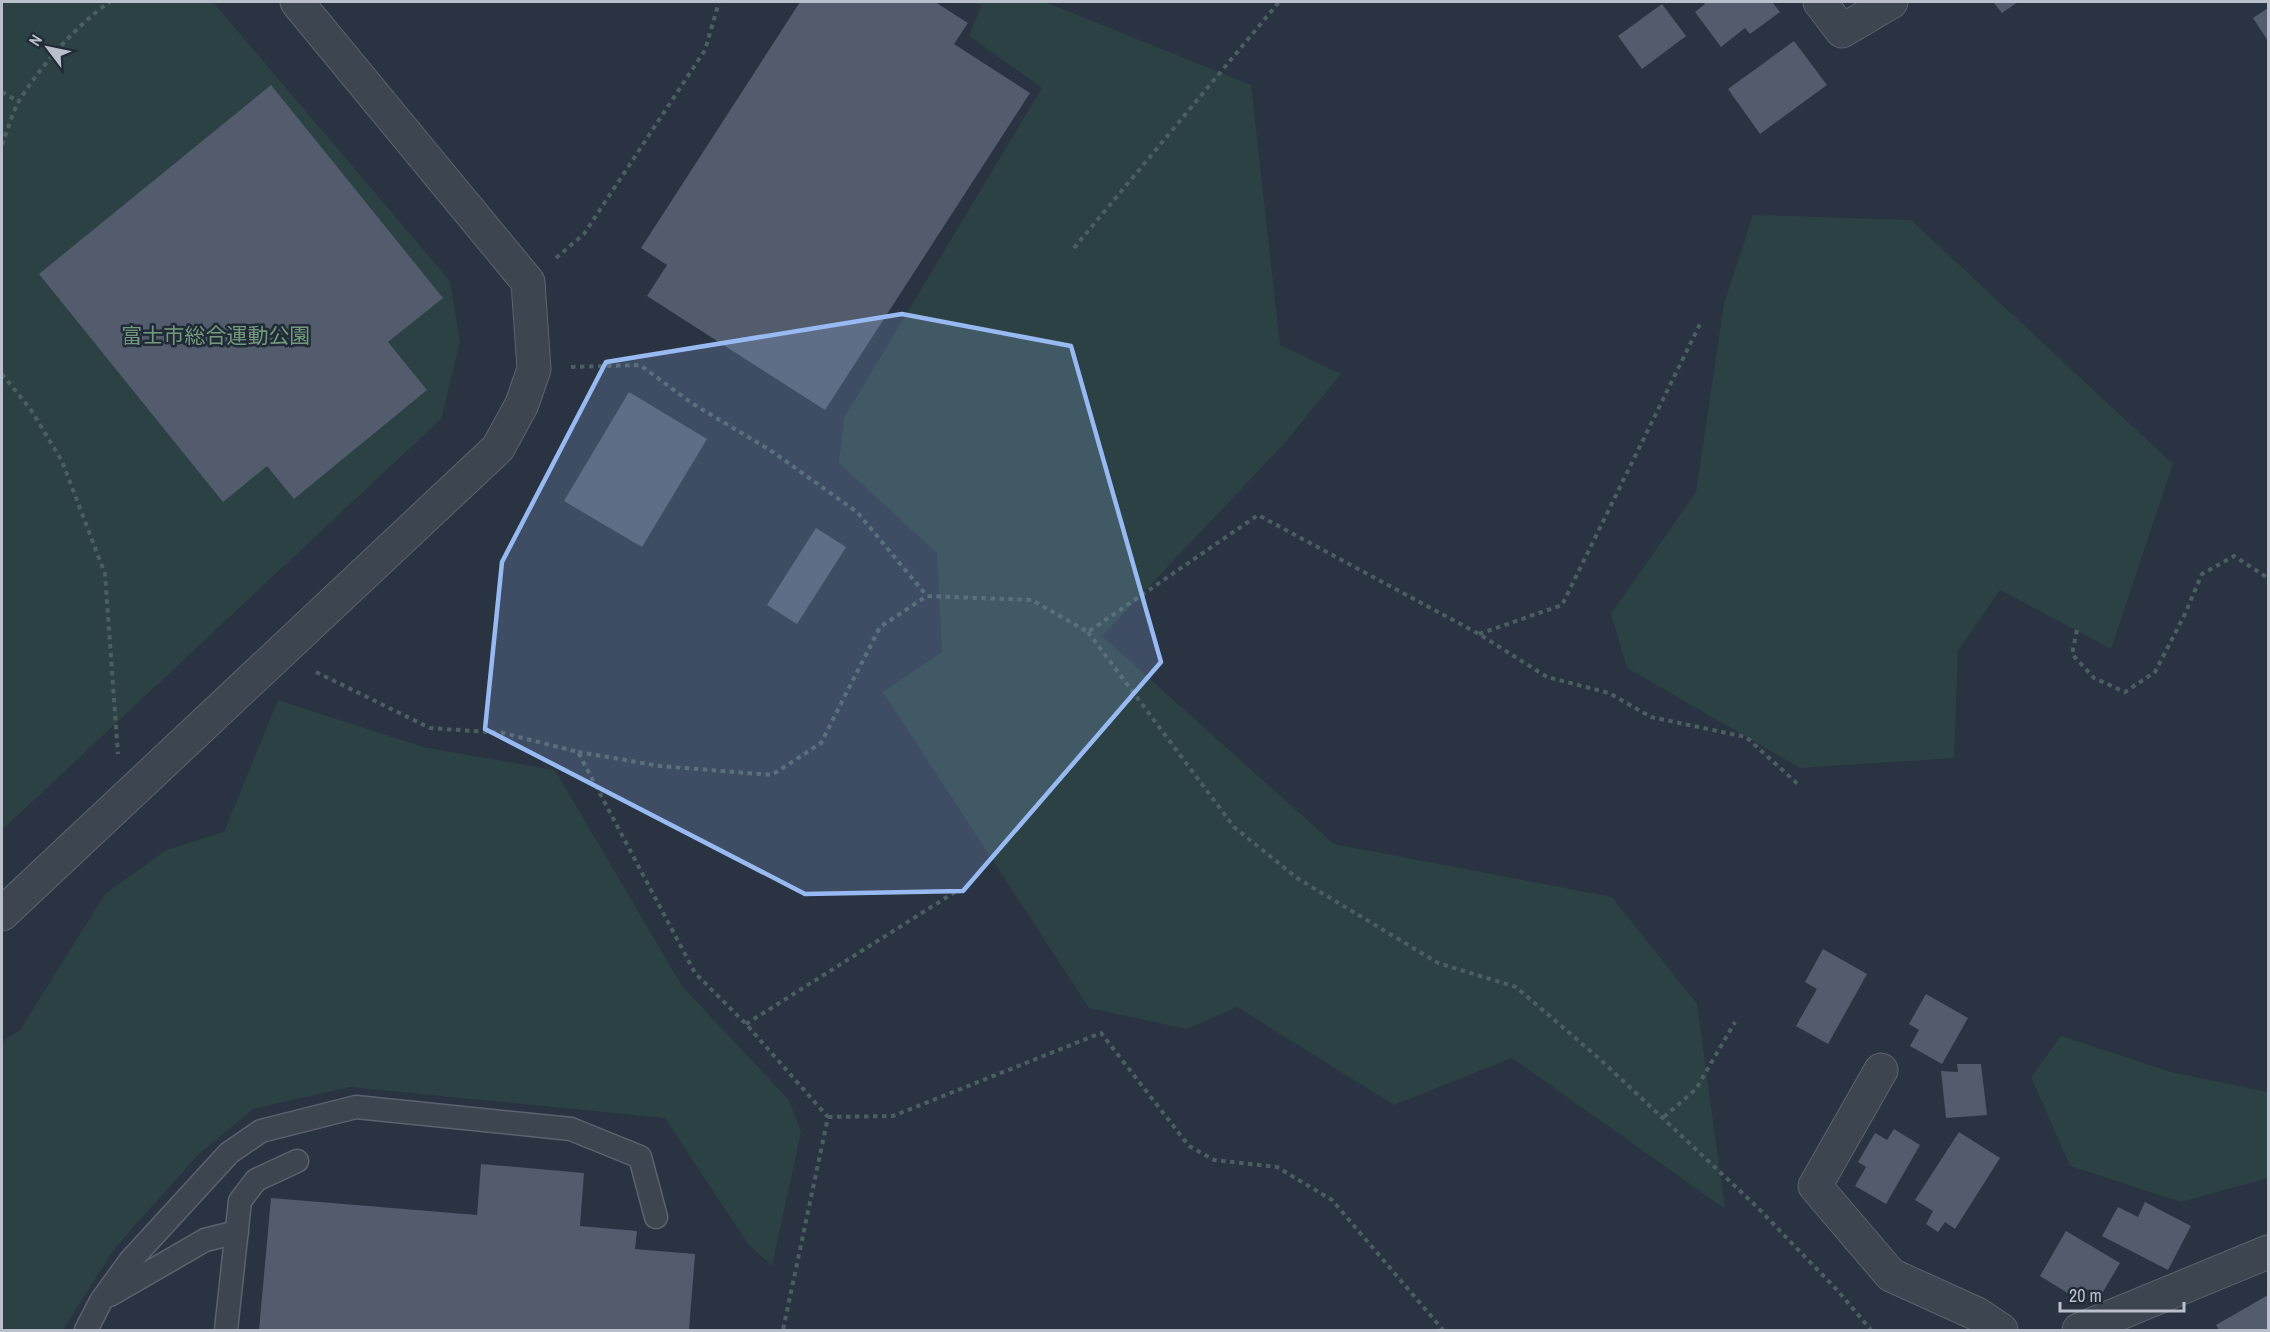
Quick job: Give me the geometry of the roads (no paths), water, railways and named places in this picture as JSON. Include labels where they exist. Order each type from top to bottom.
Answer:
[{"type":"street","points":[[2,914],[498,448],[522,404],[534,369],[528,282],[297,2]]},
{"type":"street","points":[[1820,2],[1842,31],[1891,2]]},
{"type":"street","points":[[1881,1070],[1815,1186],[1891,1275],[1977,1314],[2001,1330]]},
{"type":"street","points":[[2079,1330],[2268,1252]]},
{"type":"lane","points":[[86,1330],[101,1300],[130,1261],[229,1153],[261,1131],[356,1107],[571,1129],[640,1157],[656,1217]]},
{"type":"lane","points":[[226,1330],[240,1201],[256,1180],[297,1161]]},
{"type":"lane","points":[[101,1300],[205,1240],[237,1232]]},
{"type":"park label","name":"富士市総合運動公園","points":[[216,336]]}]
